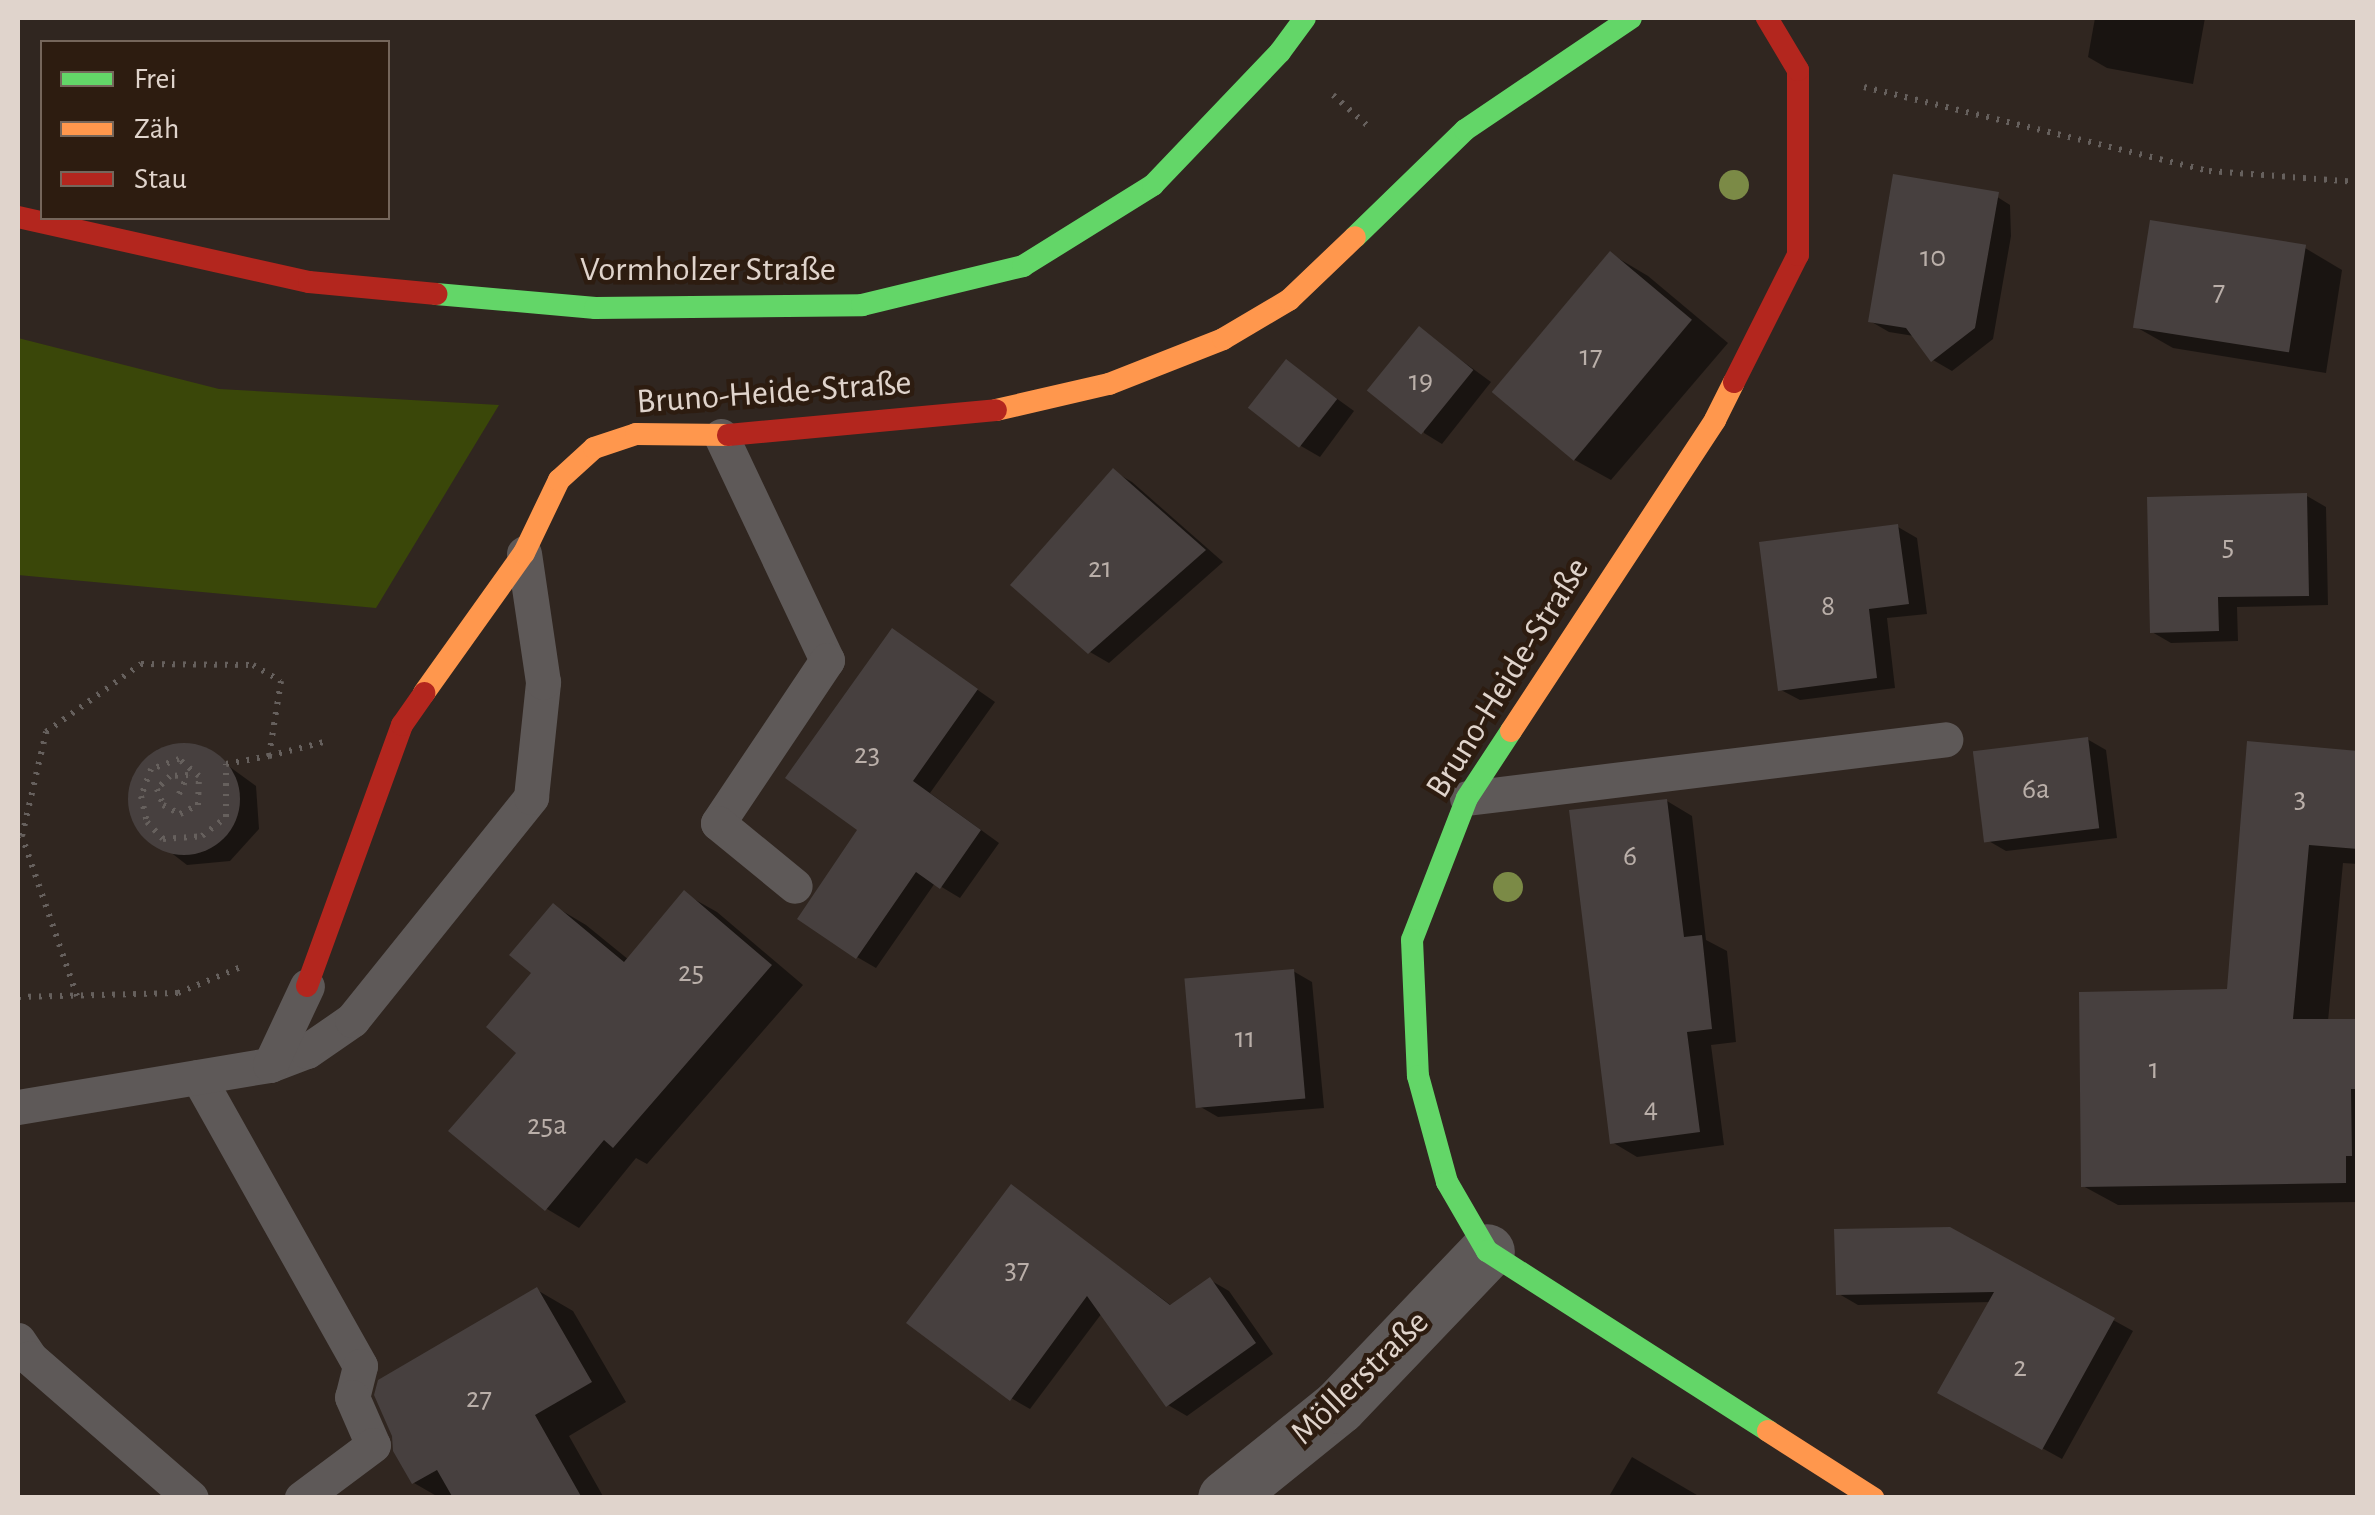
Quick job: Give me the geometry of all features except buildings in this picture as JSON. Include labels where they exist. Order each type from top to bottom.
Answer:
[{"type":"street","name":"Vormholzer Straße","points":[[18,217],[309,282],[595,308],[862,305],[1023,266],[1153,185],[1280,52],[1305,18]]},
{"type":"street","name":"Bruno-Heide-Straße","points":[[307,986],[324,930],[402,725],[524,553],[559,480],[594,448],[636,434],[721,436],[1008,409],[1109,384],[1223,338],[1289,300],[1466,130],[1631,18]]},
{"type":"street","points":[[1767,18],[1798,70]]},
{"type":"street","name":"Bruno-Heide-Straße","points":[[1798,70],[1798,255],[1716,420],[1467,798],[1412,940],[1417,1057],[1446,1182],[1487,1252],[1873,1498]]},
{"type":"street","name":"Möllerstraße","points":[[1225,1498],[1339,1406],[1487,1252]]},
{"type":"lane","points":[[721,436],[827,660],[718,824],[795,886]]},
{"type":"lane","points":[[18,1107],[270,1065],[306,1052],[352,1020],[531,797],[543,682],[524,553]]},
{"type":"lane","points":[[1467,798],[1945,738]]},
{"type":"lane","points":[[270,1065],[307,986]]},
{"type":"lane","points":[[198,1077],[360,1366],[352,1398],[374,1445],[302,1498]]},
{"type":"lane","points":[[18,1340],[30,1358],[191,1498]]},
{"type":"path","points":[[1280,52],[1355,113],[1419,178]]},
{"type":"path","points":[[1798,70],[2209,171],[2358,182]]},
{"type":"path","points":[[78,996],[22,836],[46,732],[141,664],[253,665],[281,680],[270,756]]},
{"type":"path","points":[[179,794],[188,775],[170,776],[157,788],[163,805],[180,814],[198,805],[199,776],[179,758],[151,769],[141,796],[147,822],[162,839],[202,836],[226,817],[226,764],[402,725]]},
{"type":"path","points":[[18,997],[178,993],[324,930]]},
{"type":"green space","points":[[18,338],[219,389],[499,405],[376,608],[18,575]]},
{"type":"traffic: fast","points":[[436,294],[595,308],[862,305],[1023,266],[1153,185],[1280,52],[1305,18]]},
{"type":"traffic: fast","points":[[1355,237],[1465,130],[1631,18]]},
{"type":"traffic: fast","points":[[1511,731],[1467,798],[1412,940],[1418,1076],[1447,1182],[1487,1251],[1768,1431]]},
{"type":"traffic: slow","points":[[996,410],[1109,384],[1223,339],[1289,300],[1355,237]]},
{"type":"traffic: slow","points":[[1511,731],[1715,420],[1734,382]]},
{"type":"traffic: slow","points":[[424,693],[524,553],[559,480],[594,448],[636,434],[728,435]]},
{"type":"traffic: slow","points":[[1768,1431],[1873,1498]]},
{"type":"traffic: jam","points":[[1734,382],[1798,255],[1798,70],[1767,18]]},
{"type":"traffic: jam","points":[[18,217],[309,282],[436,294]]},
{"type":"traffic: jam","points":[[728,435],[996,410]]},
{"type":"traffic: jam","points":[[307,986],[402,725],[424,693]]}]
